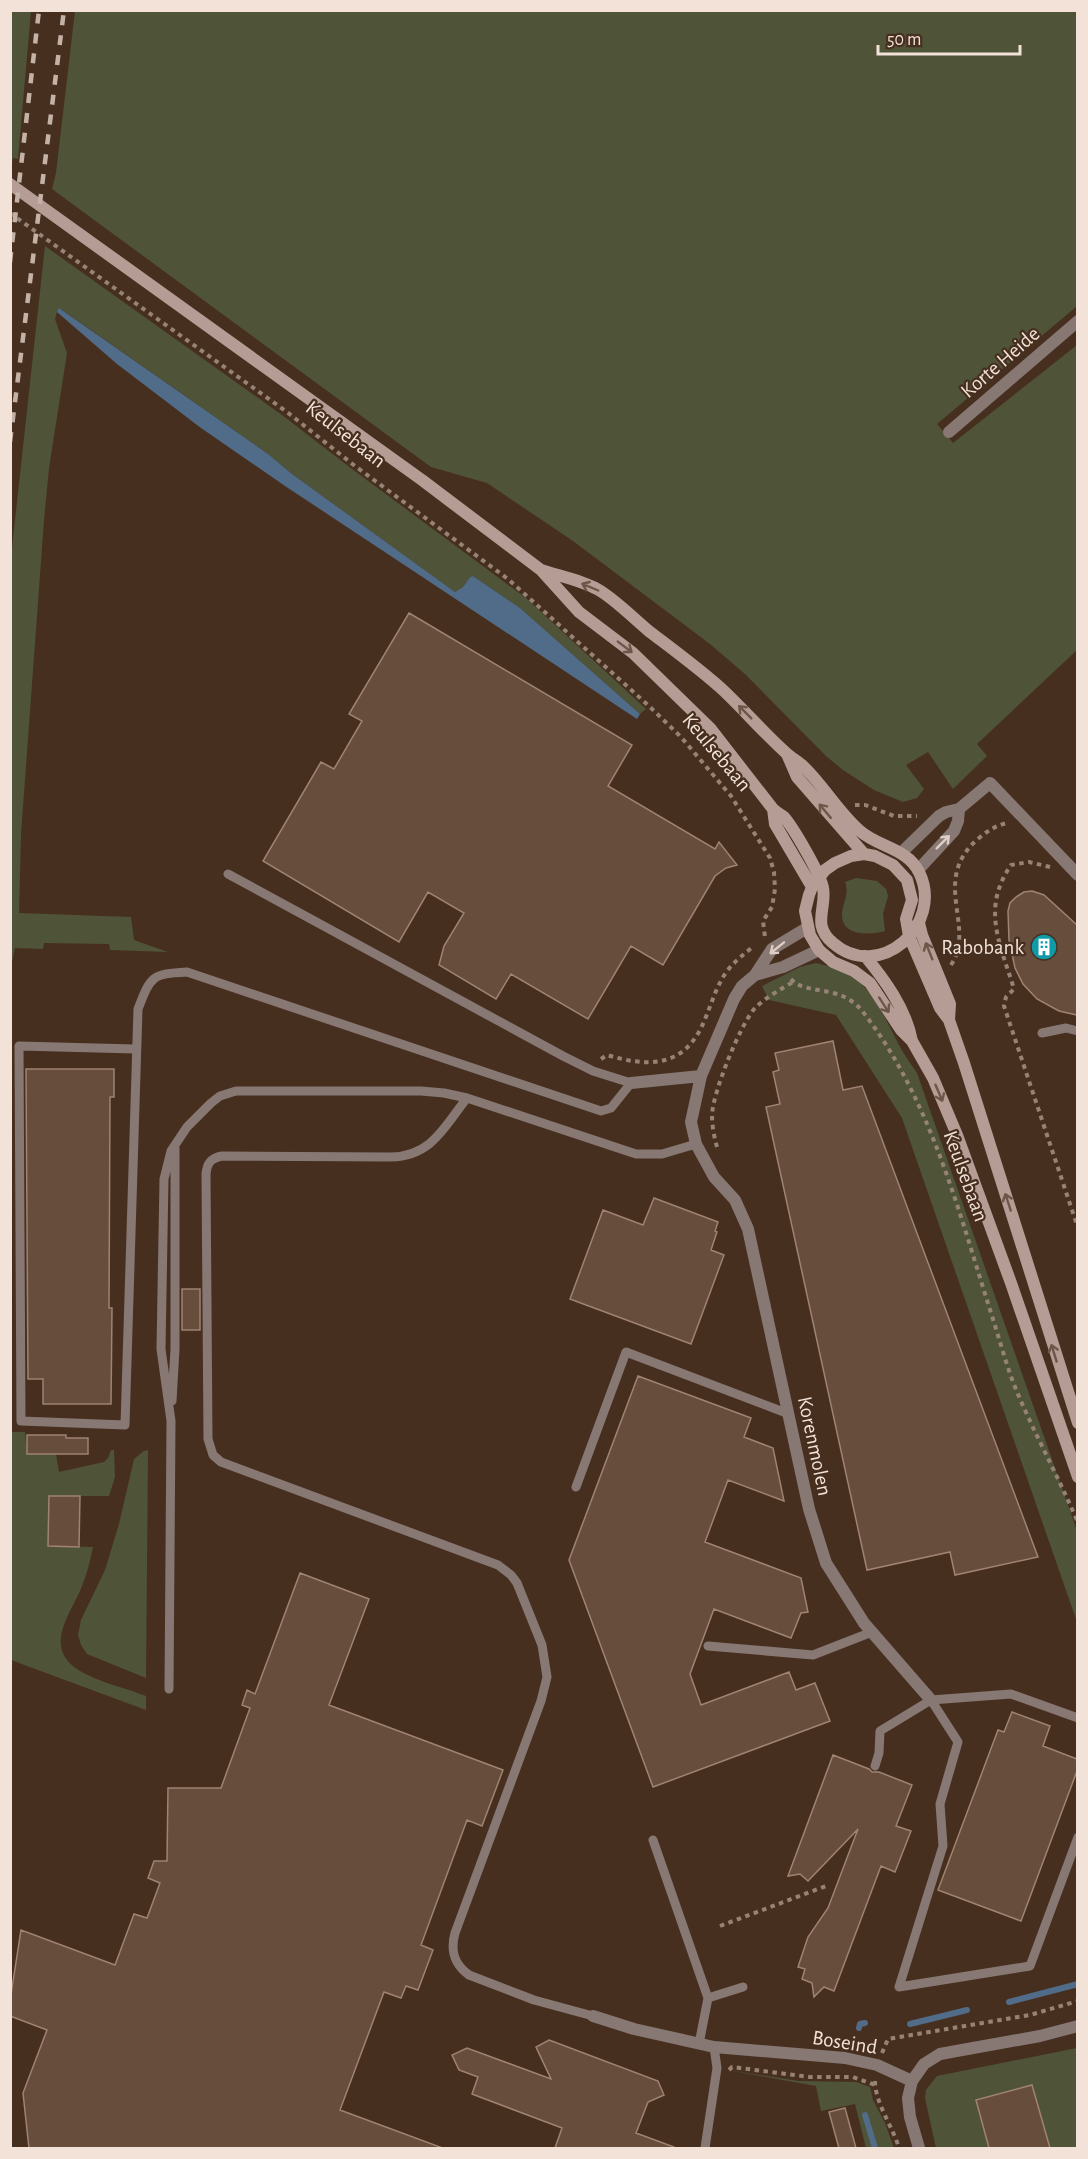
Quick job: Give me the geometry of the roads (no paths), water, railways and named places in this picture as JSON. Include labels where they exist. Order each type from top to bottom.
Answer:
[{"type":"main road","name":"Keulsebaan","points":[[10,184],[422,480],[541,570],[579,612],[633,653],[710,728],[773,809],[784,818],[820,877]]},
{"type":"main road","name":"Keulsebaan","points":[[541,570],[597,589],[723,691],[786,753],[804,766],[860,832],[901,853],[912,861],[918,870]]},
{"type":"main road","name":"Keulsebaan","points":[[786,753],[797,777],[864,854]]},
{"type":"main road","name":"Keulsebaan","points":[[773,809],[776,824],[812,887]]},
{"type":"main road","points":[[889,862],[901,853]]},
{"type":"main road","points":[[832,943],[819,950],[812,941],[807,928],[805,911],[812,887],[825,870],[841,860],[864,854],[889,862],[901,872],[911,891],[912,900],[906,919],[909,936]]},
{"type":"main road","points":[[820,877],[824,894],[821,922],[825,934],[832,943],[852,953],[865,956],[892,950],[909,936],[920,922],[924,909],[924,895],[923,883],[918,870]]},
{"type":"main road","name":"Keulsebaan","points":[[920,922],[922,935],[950,1004],[949,1020]]},
{"type":"main road","name":"Keulsebaan","points":[[909,936],[940,1008],[949,1020],[964,1063],[1077,1423]]},
{"type":"main road","name":"Keulsebaan","points":[[819,950],[833,962],[854,971],[870,983],[901,1030],[912,1041],[933,1078],[957,1136],[1011,1284],[1077,1477]]},
{"type":"main road","name":"Keulsebaan","points":[[865,956],[884,980],[909,1023],[912,1041]]},
{"type":"street","name":"Korte Heide","points":[[950,432],[1077,321]]},
{"type":"street","points":[[901,853],[939,816],[959,809],[990,783],[1077,874]]},
{"type":"street","points":[[918,870],[954,831],[959,809]]},
{"type":"street","name":"Korenmolen","points":[[807,928],[772,949],[755,975],[742,986],[734,999],[701,1076],[691,1122],[696,1144],[714,1177],[735,1200],[748,1229],[808,1509],[826,1563],[864,1623],[931,1700]]},
{"type":"street","points":[[755,975],[783,967],[819,950]]},
{"type":"street","points":[[631,1083],[701,1076]]},
{"type":"street","name":"Boseind","points":[[593,2016],[634,2029],[714,2047],[846,2058],[877,2065],[912,2081]]},
{"type":"street","points":[[919,2148],[910,2117],[908,2098],[912,2081],[924,2064],[940,2054],[1040,2036],[1077,2026]]},
{"type":"lane","points":[[135,1049],[19,1046],[21,1421],[125,1425],[138,1009],[148,983],[161,973],[187,972],[601,1111],[611,1108],[631,1083],[593,1071],[228,874]]},
{"type":"lane","points":[[1042,1033],[1066,1028],[1077,1031]]},
{"type":"lane","points":[[171,1421],[161,1349],[162,1209],[167,1165],[175,1143],[187,1127],[220,1096],[236,1091],[444,1093],[467,1098],[636,1154],[662,1154],[696,1144]]},
{"type":"lane","points":[[467,1098],[433,1141],[414,1155],[391,1157],[222,1156],[213,1158],[209,1162],[206,1174],[208,1439],[213,1455],[221,1462],[498,1564],[514,1578],[542,1645],[547,1677],[541,1701],[455,1933],[453,1953],[460,1969],[469,1975],[534,2000],[593,2016]]},
{"type":"lane","points":[[169,1689],[171,1421],[175,1349],[175,1143]]},
{"type":"lane","points":[[576,1487],[626,1352],[789,1414]]},
{"type":"lane","points":[[708,1646],[813,1655],[872,1632]]},
{"type":"lane","points":[[875,1766],[879,1753],[880,1731],[931,1700],[1011,1694],[1077,1718]]},
{"type":"lane","points":[[931,1700],[958,1742],[940,1804],[944,1846],[899,1987],[1030,1966],[1077,1837]]},
{"type":"lane","points":[[653,1840],[708,1998],[699,2044]]},
{"type":"lane","points":[[708,1998],[743,1988]]},
{"type":"lane","points":[[705,2148],[717,2068],[714,2047]]},
{"type":"water","points":[[59,308],[268,454],[292,474],[455,592],[473,576],[520,608],[640,714],[637,719],[201,428],[117,364],[57,312]]},
{"type":"waterway","points":[[1009,2002],[1078,1984]]},
{"type":"waterway","points":[[910,2024],[967,2010]]},
{"type":"waterway","points":[[859,2028],[860,2024],[865,2023]]},
{"type":"waterway","points":[[865,2115],[875,2148]]},
{"type":"railway","points":[[10,262],[39,10]]},
{"type":"railway","points":[[10,442],[64,10]]},
{"type":"place","name":"Rabobank","points":[[1044,947]]}]
